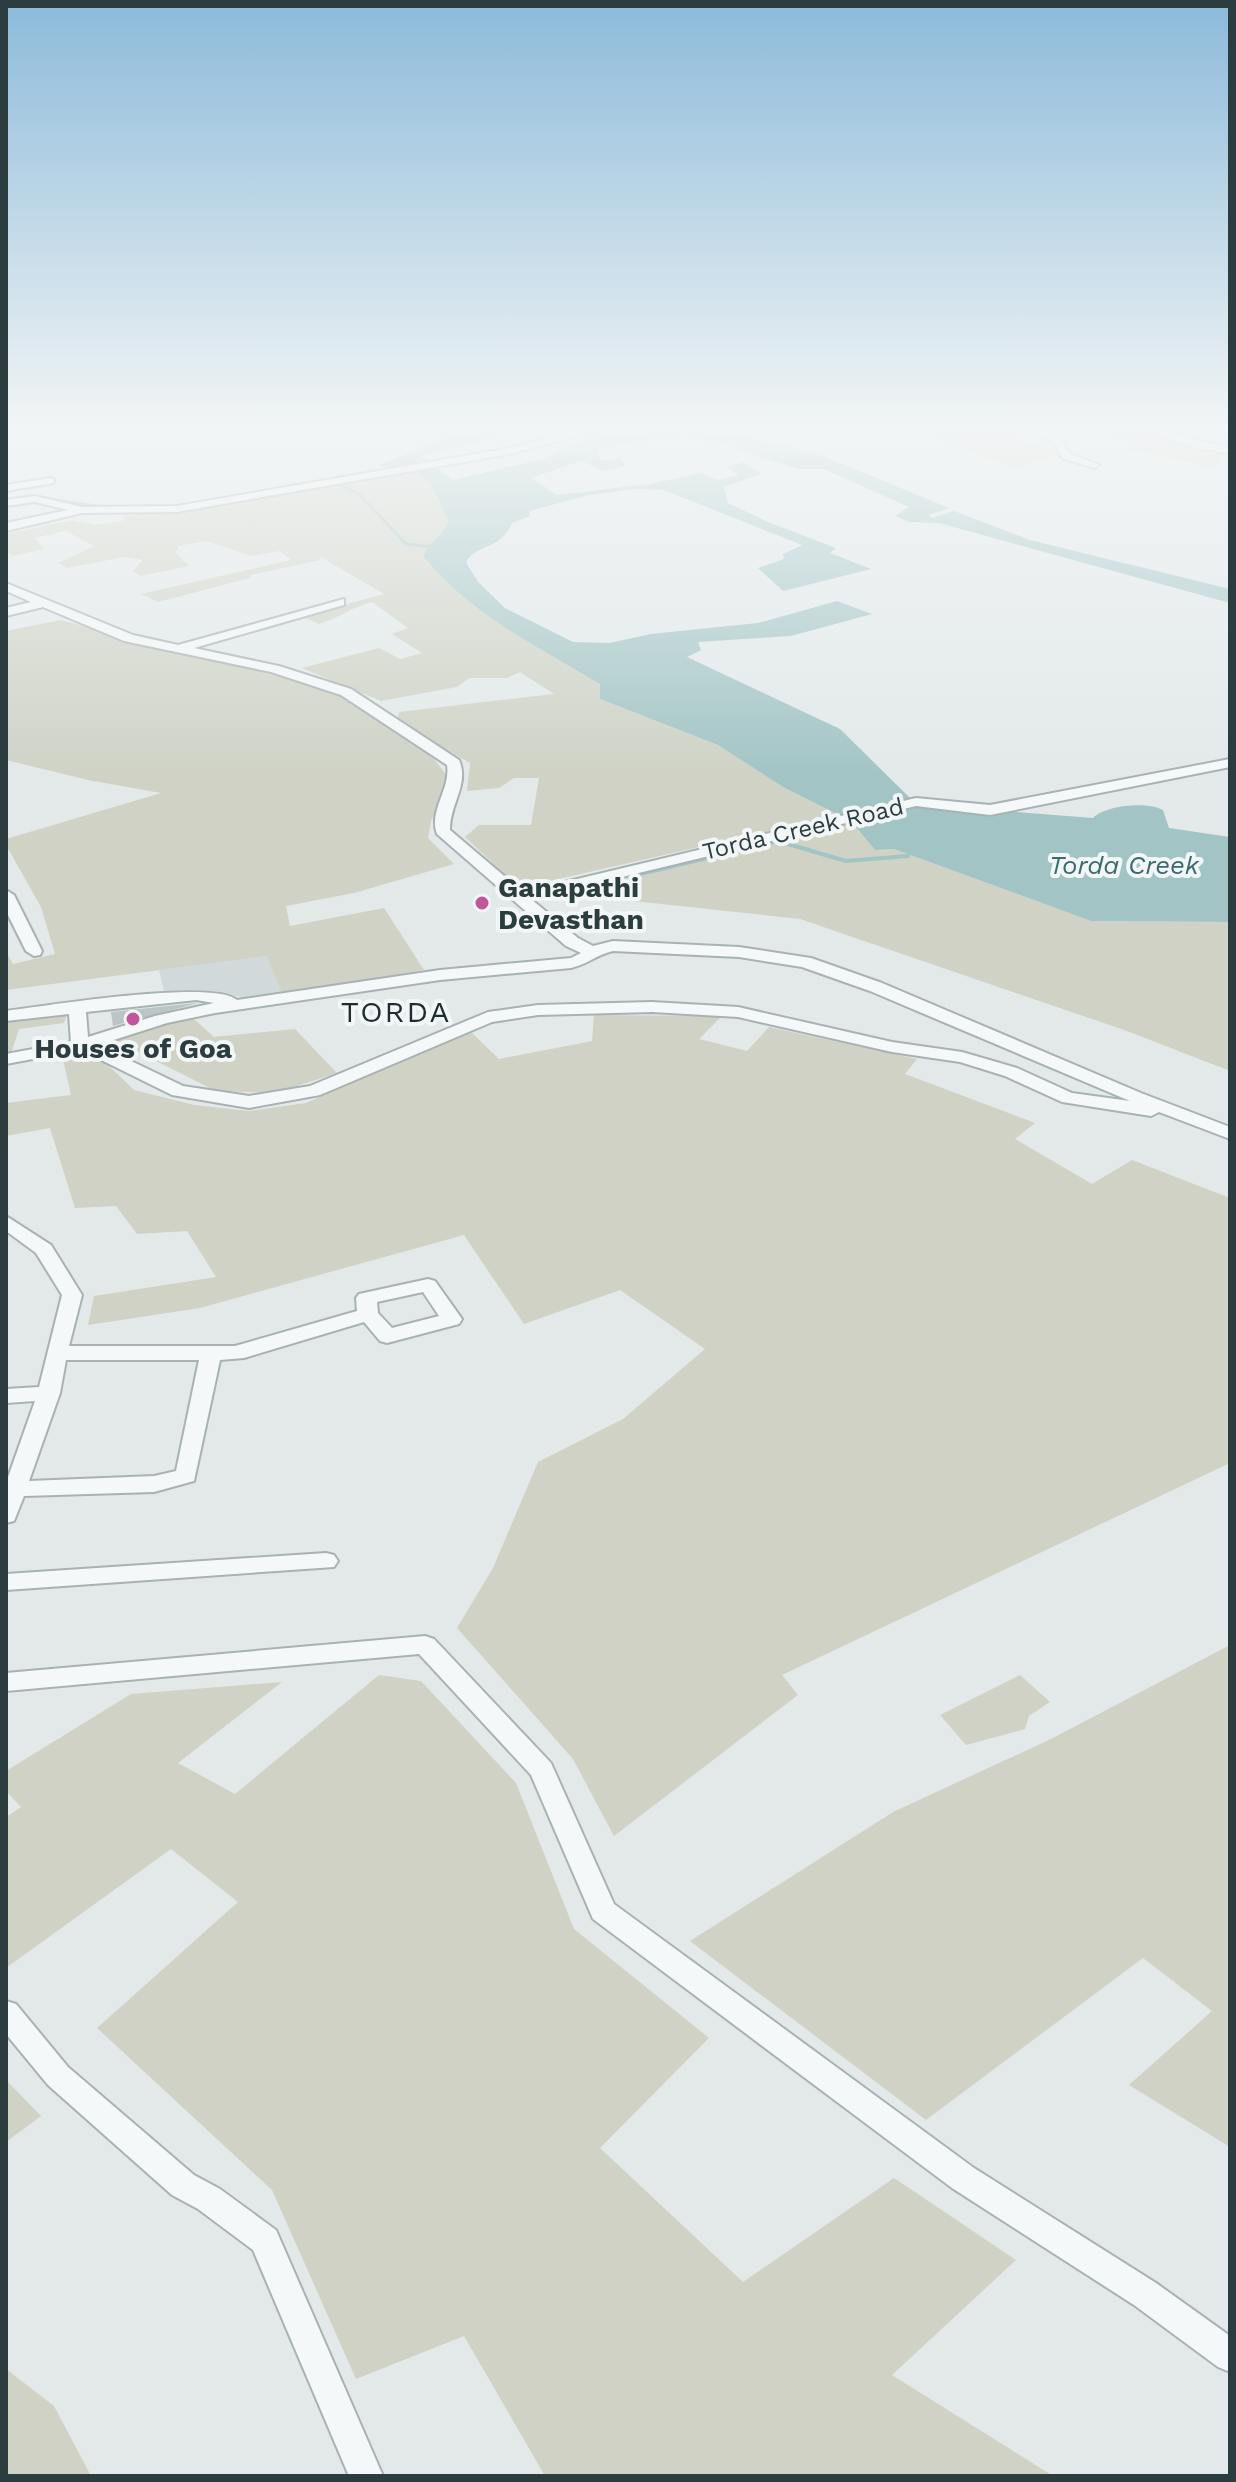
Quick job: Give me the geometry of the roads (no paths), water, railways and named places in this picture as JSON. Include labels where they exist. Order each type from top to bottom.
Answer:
[{"type":"street","points":[[6,587],[129,638],[274,669],[346,692],[454,763],[458,778],[441,818],[442,831],[572,942],[591,951],[613,946],[664,948],[739,952],[805,962],[876,987],[1230,1133]]},
{"type":"street","points":[[179,648],[340,602]]},
{"type":"street","points":[[6,612],[42,603]]},
{"type":"street","name":"Torda Creek Road","points":[[520,897],[893,807],[925,802],[990,810],[1230,763]]},
{"type":"street","points":[[6,895],[34,951]]},
{"type":"street","points":[[6,1059],[52,1054],[176,1016],[239,1002],[287,998],[464,970],[571,963],[584,960],[591,951]]},
{"type":"street","points":[[6,1016],[196,995],[239,1002]]},
{"type":"street","points":[[80,1043],[178,1091],[249,1102],[314,1091],[488,1017],[538,1010],[652,1007],[738,1012],[892,1047],[962,1057],[1011,1072],[1068,1098],[1122,1108],[1173,1112]]},
{"type":"street","points":[[77,1008],[80,1043]]},
{"type":"street","points":[[6,1222],[44,1249],[72,1295],[49,1393],[6,1515]]},
{"type":"street","points":[[57,1353],[236,1353],[368,1314]]},
{"type":"street","points":[[15,1489],[154,1484],[186,1476],[211,1353]]},
{"type":"street","points":[[6,1396],[49,1393]]},
{"type":"street","points":[[6,1582],[326,1561]]},
{"type":"street","points":[[6,1682],[425,1645],[542,1770],[603,1911],[963,2178],[1145,2294],[1230,2356]]},
{"type":"street","points":[[6,2013],[58,2076],[183,2185],[209,2199],[265,2240],[366,2476]]},
{"type":"water","name":"Torda Creek","points":[[491,545],[466,562],[478,582],[505,608],[573,642],[609,643],[651,634],[758,623],[837,601],[872,614],[791,636],[698,642],[701,650],[687,657],[840,729],[910,798],[888,805],[926,805],[967,814],[1015,812],[1093,818],[1116,807],[1137,805],[1163,810],[1169,828],[1230,837],[1230,922],[1091,921],[894,849],[875,850],[851,821],[783,787],[718,745],[600,699],[600,684],[529,642],[462,596],[424,557],[428,547]]},
{"type":"water","name":"Torda Creek","points":[[802,545],[828,545],[836,548],[830,553],[871,569],[783,591],[758,568],[784,559],[783,554]]},
{"type":"water","name":"Torda Creek","points":[[1018,545],[1050,545],[1230,589],[1230,603]]},
{"type":"waterway","points":[[413,545],[433,547]]},
{"type":"waterway","points":[[636,875],[778,841],[846,861],[908,856]]},
{"type":"place","name":"Ganapathi Devasthan","points":[[482,903]]},
{"type":"place","name":"Houses of Goa","points":[[133,1019]]},
{"type":"district","name":"TORDA","points":[[396,1012]]}]
